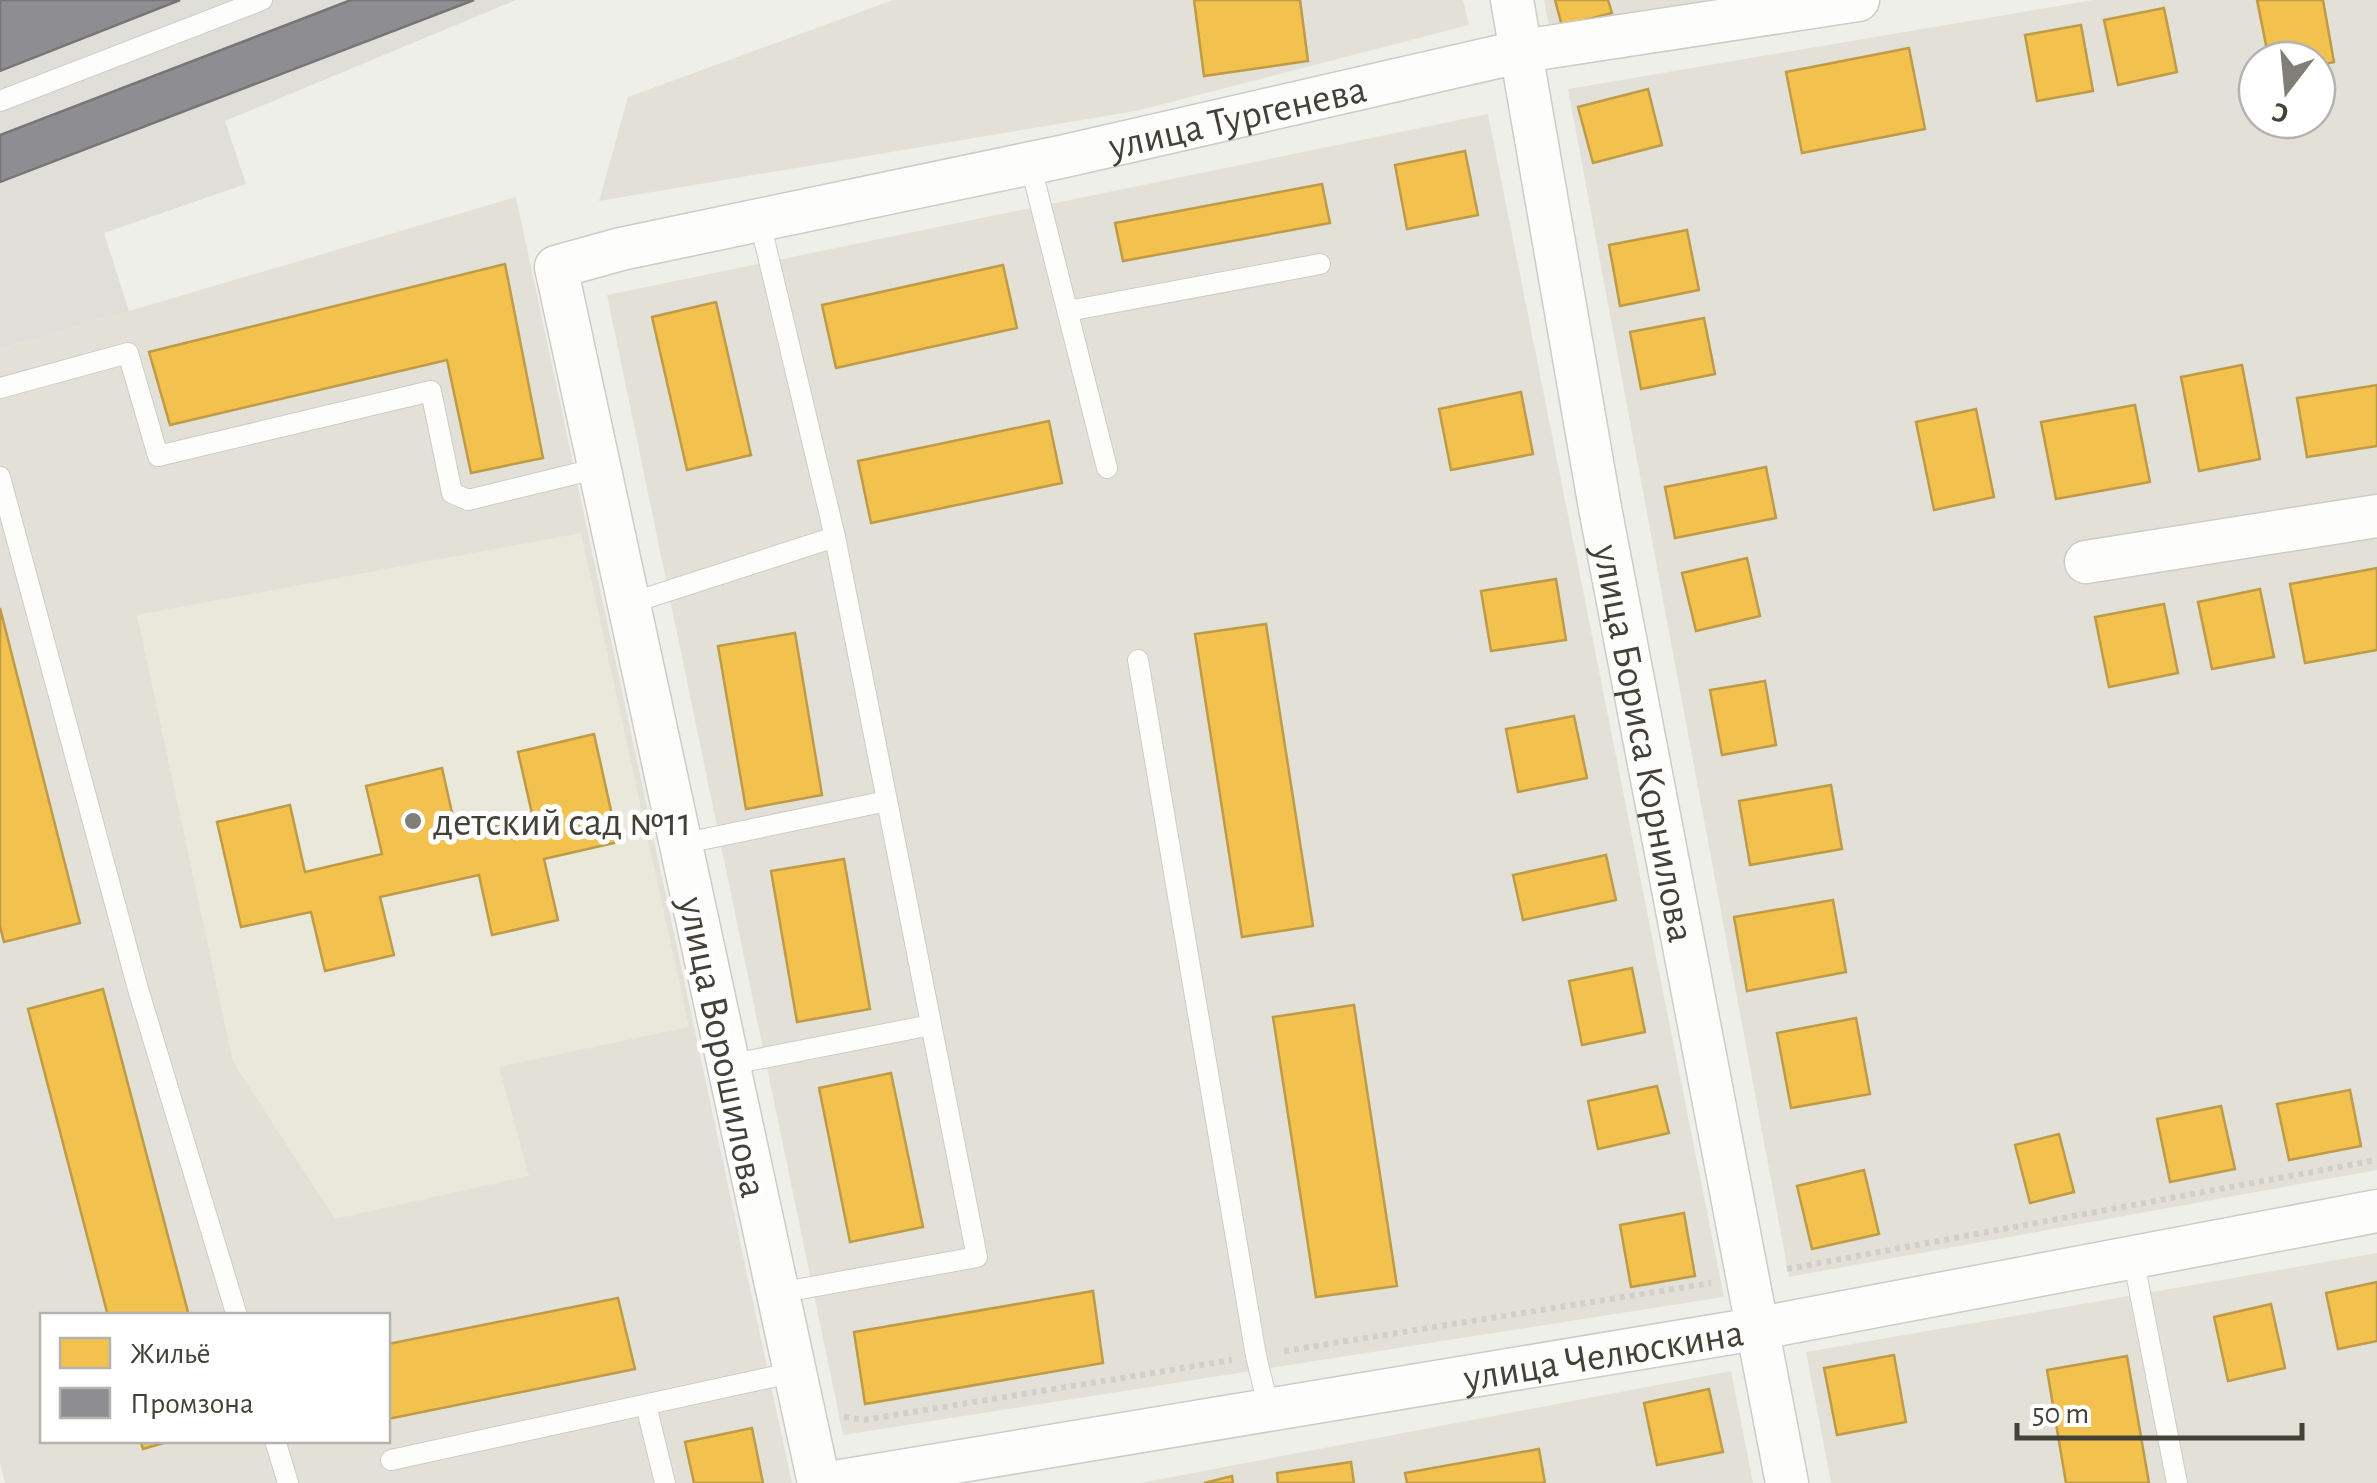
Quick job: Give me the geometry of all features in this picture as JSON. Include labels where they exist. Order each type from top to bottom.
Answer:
[{"type":"street","name":"улица Бориса Корнилова","points":[[1512,0],[1600,508],[1787,1483]]},
{"type":"street","name":"улица Тургенева","points":[[621,249],[1030,163],[1523,50],[1858,0]]},
{"type":"street","name":"улица Ворошилова","points":[[621,249],[556,267],[819,1483]]},
{"type":"street","points":[[2086,562],[2377,516]]},
{"type":"street","name":"улица Челюскина","points":[[829,1483],[1755,1329],[2377,1211]]},
{"type":"lane","points":[[0,102],[262,0]]},
{"type":"lane","points":[[1030,163],[1106,468]]},
{"type":"lane","points":[[759,218],[835,537],[977,1257],[778,1293]]},
{"type":"lane","points":[[1068,311],[1320,264]]},
{"type":"lane","points":[[0,388],[128,352],[158,456],[431,391],[452,493],[468,500],[599,468]]},
{"type":"lane","points":[[0,478],[138,989],[236,1313]]},
{"type":"lane","points":[[628,604],[835,537]]},
{"type":"lane","points":[[1138,660],[1256,1356],[1269,1409]]},
{"type":"lane","points":[[680,844],[887,802]]},
{"type":"lane","points":[[728,1065],[931,1025]]},
{"type":"lane","points":[[2133,1257],[2177,1483]]},
{"type":"lane","points":[[391,1460],[646,1405],[799,1391]]},
{"type":"lane","points":[[646,1405],[664,1483]]},
{"type":"lane","points":[[276,1443],[285,1482]]},
{"type":"path","points":[[799,1391],[864,1420],[1747,1277],[2377,1160]]},
{"type":"shaded area","points":[[0,0],[516,0],[225,121],[246,184],[104,233],[129,311],[0,349]]},
{"type":"shaded area","points":[[893,0],[1463,0],[1469,25],[1136,111],[599,201],[628,97]]},
{"type":"shaded area","points":[[1544,0],[1731,0],[1550,31]]},
{"type":"shaded area","points":[[2093,0],[2377,0],[2377,1170],[1789,1277],[1568,89]]},
{"type":"shaded area","points":[[1488,114],[1724,1297],[843,1435],[607,295]]},
{"type":"shaded area","points":[[516,197],[792,1483],[5,1483],[0,1463],[0,349]]},
{"type":"shaded area","name":"детский сад №11","points":[[581,533],[689,1027],[499,1067],[529,1176],[335,1219],[233,1062],[137,615]]},
{"type":"shaded area","points":[[2377,1253],[2377,1483],[1831,1483],[1806,1352]]},
{"type":"shaded area","points":[[1731,1371],[1753,1483],[1140,1483]]},
{"type":"building: Жильё","points":[[1194,0],[1300,0],[1308,61],[1204,76]]},
{"type":"building: Жильё","points":[[1555,0],[1608,0],[1612,13],[1562,26]]},
{"type":"building: Жильё","points":[[2257,0],[2323,0],[2330,40],[2265,40]]},
{"type":"building: Жильё","points":[[2164,8],[2177,72],[2118,85],[2104,20]]},
{"type":"building: Жильё","points":[[2081,25],[2093,91],[2037,101],[2025,35]]},
{"type":"building: Жильё","points":[[1909,48],[1925,129],[1802,153],[1786,72]]},
{"type":"building: Жильё","points":[[1648,89],[1662,145],[1593,163],[1578,107]]},
{"type":"building: Жильё","points":[[1465,151],[1478,215],[1407,229],[1395,165]]},
{"type":"building: Жильё","points":[[1322,184],[1330,223],[1123,261],[1115,223]]},
{"type":"building: Жильё","points":[[1687,230],[1699,290],[1620,306],[1609,245]]},
{"type":"building: Жильё","points":[[505,264],[543,458],[471,473],[447,360],[170,425],[149,352]]},
{"type":"building: Жильё","points":[[1003,265],[1017,328],[836,368],[822,305]]},
{"type":"building: Жильё","points":[[716,302],[751,455],[687,470],[652,317]]},
{"type":"building: Жильё","points":[[1704,318],[1715,374],[1641,389],[1630,332]]},
{"type":"building: Жильё","points":[[2242,365],[2260,459],[2199,471],[2181,377]]},
{"type":"building: Жильё","points":[[2377,385],[2377,446],[2307,457],[2297,398]]},
{"type":"building: Жильё","points":[[1521,392],[1533,454],[1451,470],[1439,409]]},
{"type":"building: Жильё","points":[[2135,405],[2150,482],[2056,499],[2041,422]]},
{"type":"building: Жильё","points":[[1976,409],[1994,497],[1934,510],[1916,422]]},
{"type":"building: Жильё","points":[[1049,421],[1062,483],[871,523],[858,461]]},
{"type":"building: Жильё","points":[[1766,467],[1776,518],[1675,538],[1665,487]]},
{"type":"building: Жильё","points":[[1747,558],[1760,616],[1696,631],[1682,573]]},
{"type":"building: Жильё","points":[[2377,568],[2377,650],[2305,663],[2290,584]]},
{"type":"building: Жильё","points":[[1556,579],[1566,640],[1491,651],[1481,591]]},
{"type":"building: Жильё","points":[[2260,589],[2274,657],[2212,669],[2198,602]]},
{"type":"building: Жильё","points":[[2164,604],[2178,673],[2109,687],[2095,617]]},
{"type":"building: Жильё","points":[[0,608],[80,923],[4,942],[0,926]]},
{"type":"building: Жильё","points":[[1266,624],[1313,926],[1242,937],[1195,634]]},
{"type":"building: Жильё","points":[[795,633],[822,795],[746,809],[718,646]]},
{"type":"building: Жильё","points":[[1765,681],[1776,745],[1722,755],[1710,690]]},
{"type":"building: Жильё","points":[[1574,716],[1587,778],[1518,792],[1506,729]]},
{"type":"building: Жильё","points":[[594,734],[618,842],[544,859],[558,920],[492,935],[479,875],[380,897],[394,955],[325,971],[311,912],[241,927],[217,822],[290,805],[305,872],[382,854],[366,786],[442,768],[457,835],[533,818],[518,752]]},
{"type":"building: Жильё","points":[[1831,785],[1842,849],[1750,865],[1739,801]]},
{"type":"building: Жильё","points":[[1606,855],[1616,900],[1523,920],[1513,875]]},
{"type":"building: Жильё","points":[[844,859],[870,1009],[797,1022],[771,871]]},
{"type":"building: Жильё","points":[[1833,900],[1846,972],[1747,991],[1734,917]]},
{"type":"building: Жильё","points":[[1632,968],[1645,1032],[1582,1045],[1569,981]]},
{"type":"building: Жильё","points":[[103,989],[188,1313],[107,1313],[28,1009]]},
{"type":"building: Жильё","points":[[1354,1005],[1397,1286],[1316,1297],[1273,1017]]},
{"type":"building: Жильё","points":[[1856,1018],[1870,1094],[1791,1108],[1777,1033]]},
{"type":"building: Жильё","points":[[891,1073],[923,1227],[850,1242],[819,1088]]},
{"type":"building: Жильё","points":[[1657,1086],[1669,1133],[1598,1149],[1588,1101]]},
{"type":"building: Жильё","points":[[2350,1090],[2361,1146],[2289,1160],[2277,1104]]},
{"type":"building: Жильё","points":[[2221,1106],[2235,1169],[2170,1182],[2157,1119]]},
{"type":"building: Жильё","points":[[2059,1134],[2074,1192],[2030,1203],[2015,1145]]},
{"type":"building: Жильё","points":[[1864,1170],[1879,1234],[1812,1249],[1797,1186]]},
{"type":"building: Жильё","points":[[1684,1213],[1695,1276],[1631,1287],[1620,1225]]},
{"type":"building: Жильё","points":[[2377,1282],[2377,1341],[2338,1349],[2326,1293]]},
{"type":"building: Жильё","points":[[1093,1291],[1103,1363],[865,1404],[854,1332]]},
{"type":"building: Жильё","points":[[618,1298],[635,1369],[390,1419],[390,1344]]},
{"type":"building: Жильё","points":[[2271,1304],[2285,1368],[2228,1381],[2214,1317]]},
{"type":"building: Жильё","points":[[1894,1355],[1906,1422],[1837,1435],[1824,1368]]},
{"type":"building: Жильё","points":[[2127,1356],[2149,1483],[2066,1483],[2047,1370]]},
{"type":"building: Жильё","points":[[1709,1389],[1723,1452],[1657,1465],[1644,1403]]},
{"type":"building: Жильё","points":[[752,1428],[763,1483],[694,1483],[685,1442]]},
{"type":"building: Жильё","points":[[141,1443],[164,1443],[143,1449]]},
{"type":"building: Жильё","points":[[1539,1449],[1545,1483],[1407,1483],[1405,1473]]},
{"type":"building: Жильё","points":[[1351,1462],[1354,1483],[1278,1483],[1277,1473]]},
{"type":"building: Жильё","points":[[1232,1476],[1233,1483],[1204,1483]]},
{"type":"building: Промзона","points":[[0,0],[180,0],[0,71]]},
{"type":"building: Промзона","points":[[351,0],[474,0],[0,182],[0,135]]},
{"type":"place","name":"детский сад №11","points":[[413,821]]}]
